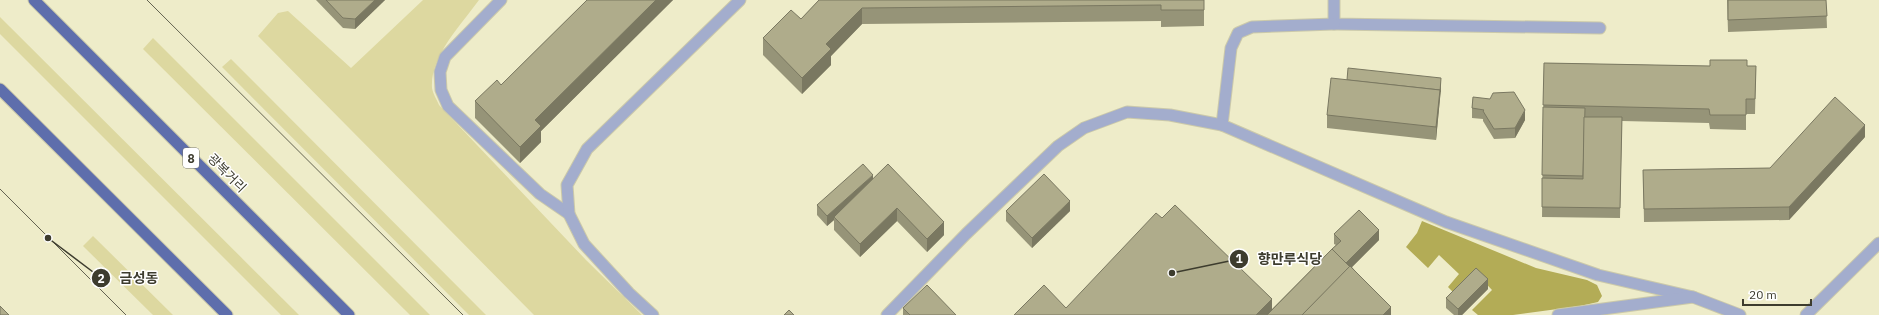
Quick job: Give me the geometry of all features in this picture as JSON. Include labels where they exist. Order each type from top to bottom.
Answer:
[{"type":"highway","name":"광복거리","points":[[34,0],[349,315]]},
{"type":"highway","points":[[0,89],[227,315]]},
{"type":"street","points":[[501,0],[445,57],[440,72],[441,90],[448,106],[540,194],[569,214]]},
{"type":"street","points":[[653,315],[629,293],[584,244],[569,214],[567,185],[587,149],[740,0]]},
{"type":"street","points":[[1334,0],[1334,24]]},
{"type":"street","points":[[1222,125],[1231,48],[1238,33],[1252,27],[1334,24],[1600,28]]},
{"type":"street","points":[[887,315],[966,234],[1052,151],[1084,128],[1127,112],[1170,115],[1222,125],[1446,222],[1598,275],[1692,297],[1740,315]]},
{"type":"street","points":[[1806,315],[1879,243]]},
{"type":"street","points":[[1558,315],[1692,297]]},
{"type":"shaded area","points":[[423,0],[479,0],[448,41],[436,64],[432,88],[439,105],[586,260],[642,315],[534,315],[258,36],[278,13],[288,11],[351,68]]},
{"type":"shaded area","points":[[0,17],[299,315],[281,315],[0,34]]},
{"type":"shaded area","points":[[153,38],[430,315],[410,315],[143,49]]},
{"type":"shaded area","points":[[231,59],[486,315],[469,315],[222,67]]},
{"type":"shaded area","points":[[1422,221],[1536,268],[1587,280],[1597,285],[1602,296],[1598,302],[1580,306],[1513,315],[1478,315],[1472,310],[1492,290],[1477,274],[1455,294],[1448,287],[1459,274],[1439,255],[1428,268],[1406,247],[1417,233]]},
{"type":"shaded area","points":[[93,236],[173,315],[153,315],[83,246]]},
{"type":"building","points":[[326,0],[375,0],[355,19],[343,18]]},
{"type":"building","points":[[587,0],[656,0],[535,120],[541,126],[520,147],[475,101],[497,80],[501,85]]},
{"type":"building","points":[[819,0],[1204,0],[1204,10],[1161,10],[1161,5],[862,8],[826,44],[831,49],[802,78],[763,38],[791,10],[801,19]]},
{"type":"building","points":[[1728,0],[1826,0],[1827,16],[1728,20]]},
{"type":"building","points":[[1710,60],[1747,60],[1747,66],[1756,66],[1755,99],[1746,99],[1746,115],[1710,115],[1709,109],[1543,105],[1544,63],[1710,66]]},
{"type":"building","points":[[1348,68],[1441,78],[1440,92],[1440,90],[1347,80]]},
{"type":"building","points":[[1331,78],[1440,90],[1436,127],[1327,115]]},
{"type":"building","points":[[1514,92],[1525,110],[1515,128],[1494,129],[1483,111],[1484,110],[1472,108],[1473,97],[1490,99],[1493,93]]},
{"type":"building","points":[[1835,97],[1865,125],[1789,207],[1644,209],[1643,170],[1770,168]]},
{"type":"building","points":[[1543,107],[1585,108],[1583,176],[1542,175]]},
{"type":"building","points":[[1584,117],[1622,117],[1620,208],[1542,207],[1542,178],[1583,179]]},
{"type":"building","points":[[863,164],[873,175],[827,216],[817,205]]},
{"type":"building","points":[[888,164],[944,222],[927,239],[897,208],[860,244],[834,217]]},
{"type":"building","points":[[1044,174],[1070,201],[1032,238],[1006,211]]},
{"type":"building","points":[[1175,205],[1272,299],[1256,315],[1014,315],[1044,285],[1066,308],[1156,213],[1162,218]]},
{"type":"building","points":[[1359,210],[1379,230],[1346,263],[1332,249],[1341,241],[1334,234]]},
{"type":"building","points":[[1332,249],[1350,267],[1302,315],[1267,315]]},
{"type":"building","points":[[1350,266],[1391,307],[1383,315],[1302,315]]},
{"type":"building","points":[[1476,268],[1488,279],[1458,309],[1446,298]]},
{"type":"building","points":[[927,285],[956,315],[910,315],[903,308]]},
{"type":"building","points":[[0,306],[9,315],[0,315]]},
{"type":"building","points":[[789,310],[794,315],[784,315]]},
{"type":"tram line","points":[[147,0],[463,315]]},
{"type":"tram line","points":[[0,189],[126,315]]},
{"type":"place","name":"금성동","points":[[48,238]]},
{"type":"place","name":"향만루식당","points":[[1172,273]]}]
